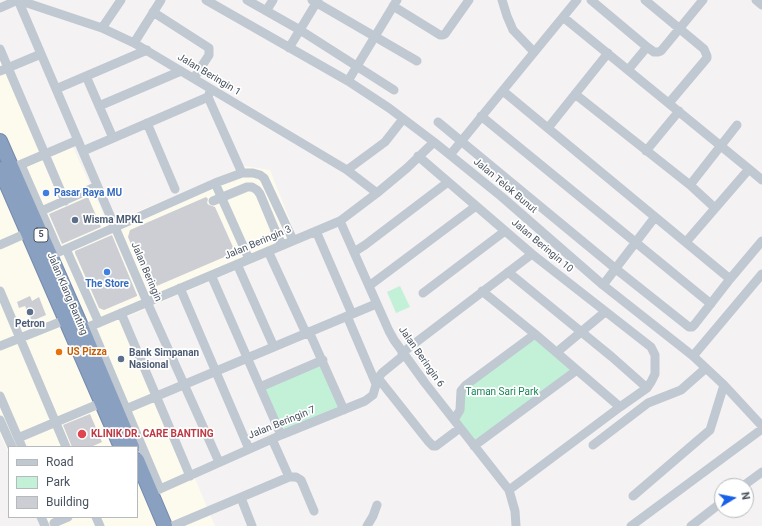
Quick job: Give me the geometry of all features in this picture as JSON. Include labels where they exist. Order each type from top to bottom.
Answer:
[{"type":"highway","name":"Jalan Klang Banting","points":[[0,141],[11,168],[28,233],[65,320],[86,328]]},
{"type":"highway","name":"Jalan Klang Banting","points":[[11,168],[59,253],[132,446]]},
{"type":"highway","name":"Jalan Klang Banting","points":[[86,328],[101,403],[120,446]]},
{"type":"highway","points":[[138,462],[155,491],[165,526]]},
{"type":"highway","points":[[138,487],[155,526]]},
{"type":"street","points":[[0,8],[18,0]]},
{"type":"street","name":"Jalan Beringin 1","points":[[18,0],[102,28],[134,43],[194,78],[210,93],[347,170],[377,193]]},
{"type":"street","name":"Jalan Beringin","points":[[18,0],[147,302],[219,462]]},
{"type":"street","points":[[102,28],[120,0]]},
{"type":"street","points":[[134,43],[161,0]]},
{"type":"street","name":"Jalan Telok Bunut","points":[[206,0],[348,81],[434,142],[502,197],[603,285],[693,356],[724,385],[761,424]]},
{"type":"street","points":[[247,0],[300,30],[394,90]]},
{"type":"street","points":[[266,11],[273,0]]},
{"type":"street","points":[[348,81],[395,3],[440,35],[443,35],[469,0]]},
{"type":"street","points":[[502,0],[506,16],[513,30],[534,52]]},
{"type":"street","points":[[450,155],[577,0]]},
{"type":"street","points":[[591,0],[654,52],[661,50],[702,1]]},
{"type":"street","points":[[645,0],[704,49],[707,58],[669,103]]},
{"type":"street","points":[[756,0],[762,5]]},
{"type":"street","points":[[289,48],[316,1],[417,62]]},
{"type":"street","points":[[153,12],[209,48],[209,55],[194,78]]},
{"type":"street","points":[[563,16],[762,180]]},
{"type":"street","points":[[628,70],[647,47]]},
{"type":"street","points":[[0,49],[4,70],[45,154],[65,201]]},
{"type":"street","points":[[56,89],[147,50]]},
{"type":"street","points":[[548,128],[608,53]]},
{"type":"street","points":[[4,70],[41,54]]},
{"type":"street","points":[[99,106],[181,71]]},
{"type":"street","points":[[86,76],[112,138]]},
{"type":"street","points":[[503,90],[730,279]]},
{"type":"street","points":[[82,151],[147,123],[210,93],[242,172]]},
{"type":"street","points":[[575,94],[690,185],[716,208]]},
{"type":"street","points":[[646,151],[679,111]]},
{"type":"street","points":[[481,116],[711,304]]},
{"type":"street","points":[[347,170],[385,142],[403,119]]},
{"type":"street","points":[[438,122],[688,327],[692,327],[696,324],[730,279],[762,241]]},
{"type":"street","points":[[147,123],[175,189]]},
{"type":"street","points":[[690,185],[736,125]]},
{"type":"street","points":[[11,168],[78,140]]},
{"type":"street","name":"Jalan Beringin 3","points":[[86,328],[340,220],[377,193],[407,168],[434,142]]},
{"type":"street","name":"Jalan Beringin 10","points":[[418,156],[532,254],[651,347],[653,350],[656,367],[652,382],[647,388]]},
{"type":"street","points":[[686,242],[749,169]]},
{"type":"street","points":[[59,253],[242,172],[253,172],[264,178],[293,240]]},
{"type":"street","points":[[354,252],[448,182]]},
{"type":"street","points":[[216,183],[249,259]]},
{"type":"street","points":[[37,213],[98,186]]},
{"type":"street","points":[[212,201],[246,187],[252,187],[257,190],[282,245]]},
{"type":"street","points":[[369,286],[476,206]]},
{"type":"street","points":[[603,285],[656,216]]},
{"type":"street","name":"Jalan Beringin 6","points":[[340,220],[376,304],[389,331],[403,354],[510,490]]},
{"type":"street","points":[[424,293],[505,230]]},
{"type":"street","points":[[316,231],[377,381],[433,446],[436,446],[460,428]]},
{"type":"street","points":[[0,245],[28,233]]},
{"type":"street","points":[[268,251],[304,330],[312,336],[344,410]]},
{"type":"street","name":"Jalan Beringin 7","points":[[155,491],[276,437],[344,410],[371,397],[382,372],[482,291],[532,254]]},
{"type":"street","points":[[237,264],[274,347]]},
{"type":"street","points":[[508,272],[647,388],[510,490],[515,511],[516,526]]},
{"type":"street","points":[[693,356],[762,274]]},
{"type":"street","points":[[211,275],[260,387],[291,477]]},
{"type":"street","points":[[180,288],[249,449]]},
{"type":"street","points":[[0,291],[66,446]]},
{"type":"street","points":[[482,291],[557,352],[620,407]]},
{"type":"street","points":[[126,409],[376,304]]},
{"type":"street","points":[[557,352],[605,312]]},
{"type":"street","points":[[121,313],[190,476]]},
{"type":"street","points":[[0,346],[65,320]]},
{"type":"street","points":[[86,328],[126,409],[155,491]]},
{"type":"street","points":[[454,420],[460,410],[461,391],[466,385],[535,334]]},
{"type":"street","points":[[260,387],[323,360]]},
{"type":"street","points":[[592,445],[648,403],[681,390],[706,368]]},
{"type":"street","points":[[474,446],[577,370]]},
{"type":"street","points":[[633,496],[710,430],[724,385]]},
{"type":"street","points":[[0,396],[22,446]]},
{"type":"street","points":[[18,438],[101,403]]},
{"type":"street","points":[[0,420],[12,446]]},
{"type":"street","points":[[635,525],[761,424]]},
{"type":"street","points":[[754,478],[762,472]]},
{"type":"street","points":[[173,526],[291,477],[301,480],[314,510]]},
{"type":"street","points":[[240,498],[252,526]]},
{"type":"street","points":[[367,526],[377,506]]},
{"type":"street","points":[[691,526],[714,508]]},
{"type":"street","points":[[54,522],[65,518]]},
{"type":"shaded area","points":[[0,48],[47,158],[73,147],[108,224],[245,166],[270,170],[299,243],[127,317],[215,526],[40,526],[36,518],[138,518],[138,446],[8,446],[8,453],[0,434]]},
{"type":"green space","points":[[400,286],[410,307],[396,313],[387,292]]},
{"type":"green space","name":"Taman Sari Park","points":[[534,335],[576,370],[475,445],[455,419],[462,392]]},
{"type":"green space","points":[[323,360],[344,410],[281,435],[260,387]]},
{"type":"building","name":"Wisma MPKL","points":[[88,197],[101,227],[62,244],[49,214]]},
{"type":"building","points":[[206,197],[208,199],[207,203],[215,207],[233,247],[229,255],[152,288],[148,286],[128,237],[130,230]]},
{"type":"building","name":"The Store","points":[[112,235],[137,296],[104,310],[99,308],[75,251]]},
{"type":"building","points":[[30,296],[32,301],[39,297],[46,315],[32,321],[25,306],[19,308],[17,302]]},
{"type":"building","name":"KLINIK DR. CARE BANTING","points":[[90,414],[102,442],[93,446],[72,446],[63,425]]},
{"type":"place","name":"Pasar Raya MU","points":[[46,193]]},
{"type":"place","name":"Wisma MPKL","points":[[75,220]]},
{"type":"place","name":"The Store","points":[[107,272]]},
{"type":"place","name":"Petron","points":[[30,312]]},
{"type":"place","name":"US Pizza","points":[[59,352]]},
{"type":"place","name":"Bank Simpanan Nasional","points":[[121,359]]},
{"type":"place","name":"KLINIK DR. CARE BANTING","points":[[82,434]]}]
